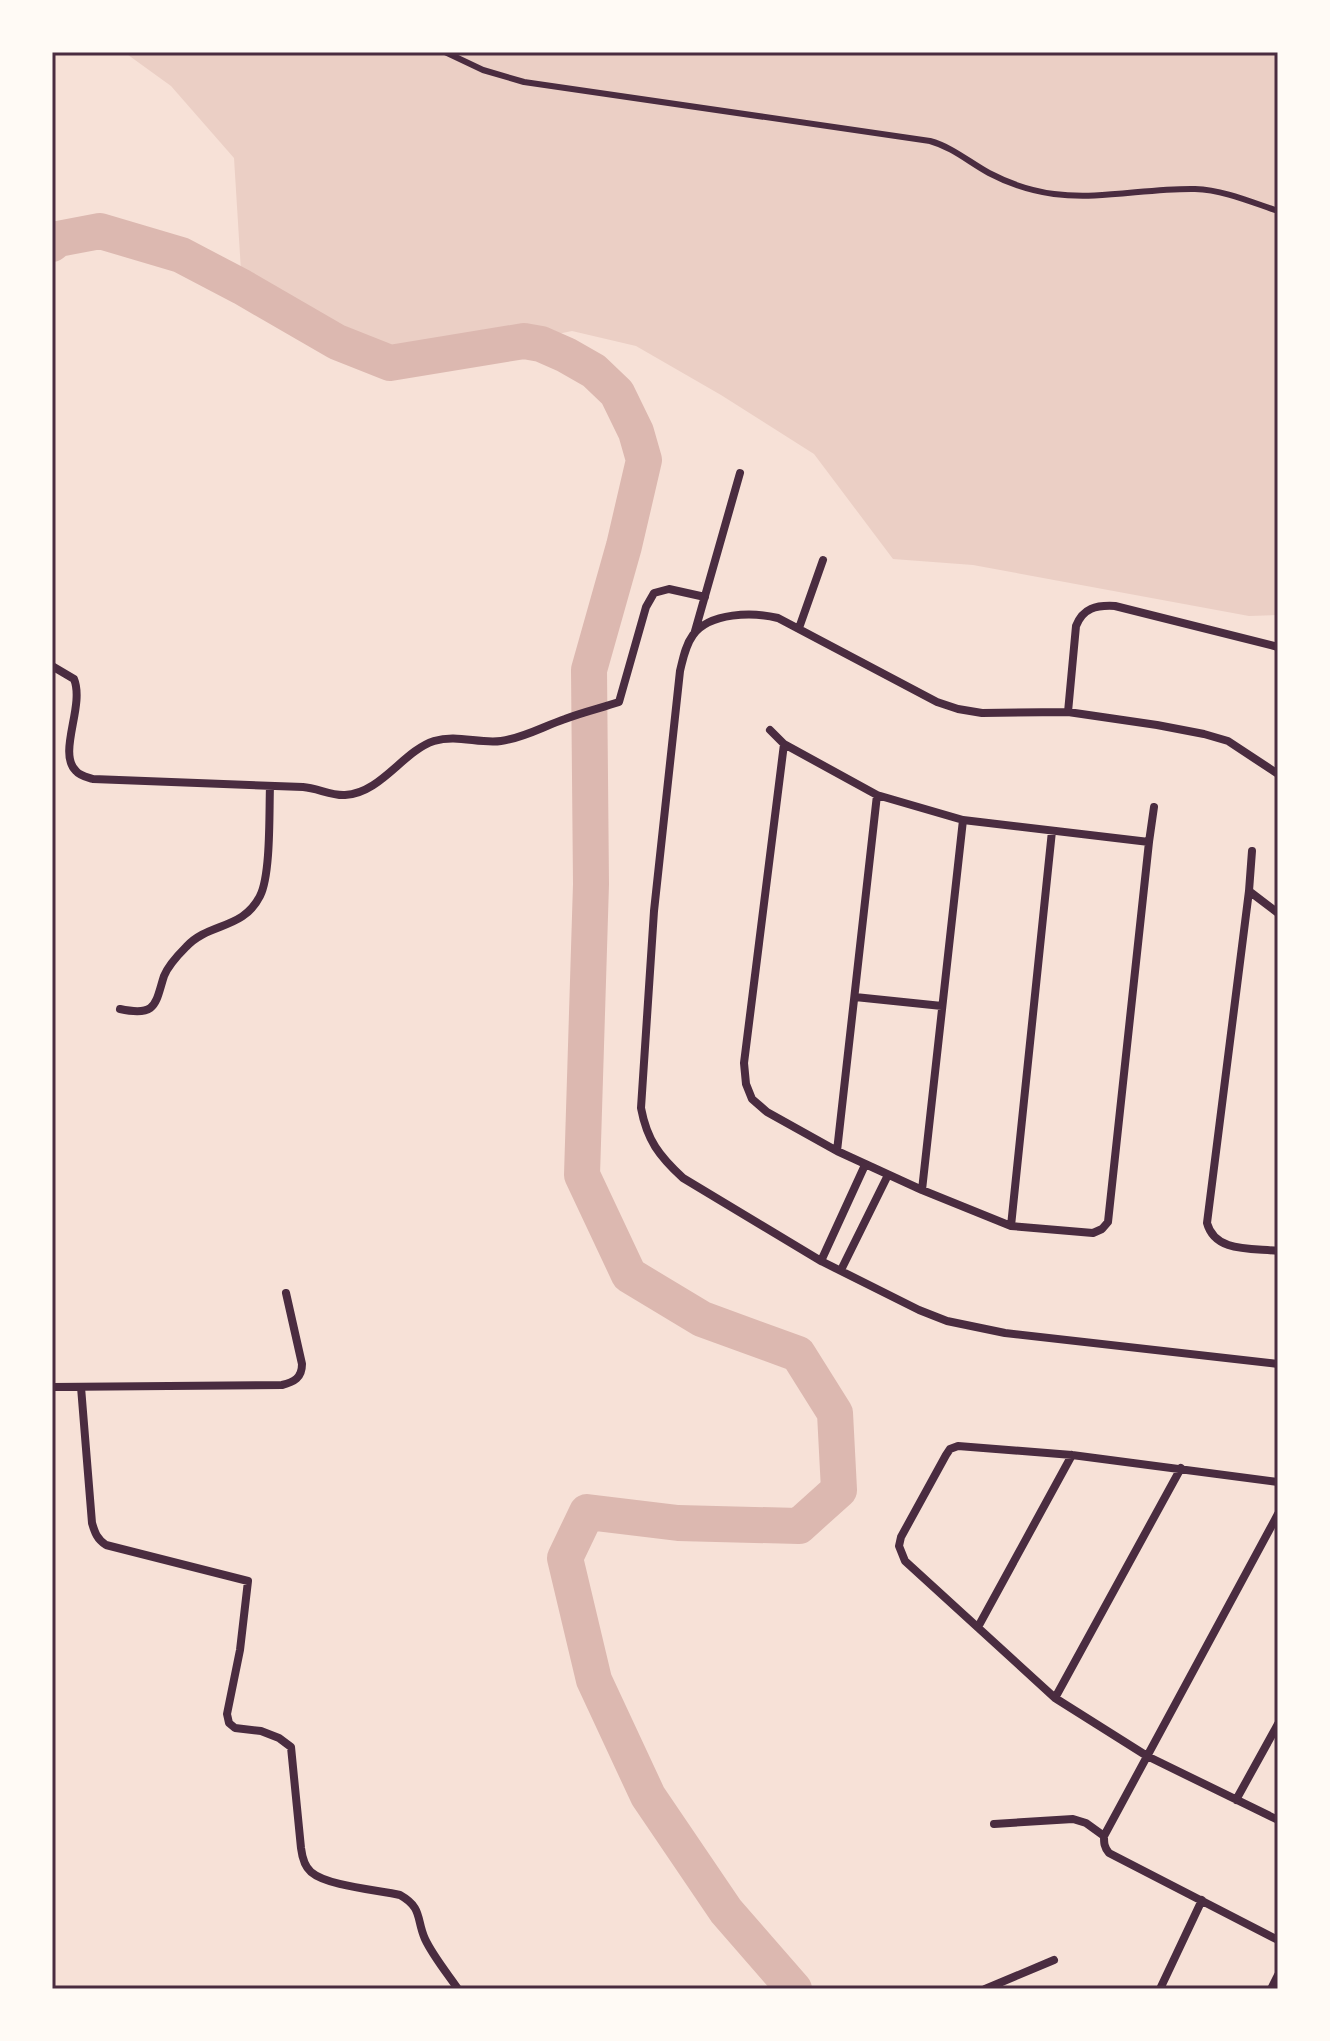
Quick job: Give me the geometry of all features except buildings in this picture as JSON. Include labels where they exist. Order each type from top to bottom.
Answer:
[{"type":"street","points":[[740,473],[695,632],[687,646],[680,671],[654,911],[641,1108],[652,1144],[683,1178],[821,1261],[947,1321],[1005,1333],[1278,1364]]},
{"type":"street","points":[[799,628],[823,560]]},
{"type":"street","points":[[52,666],[74,679],[77,687],[78,701],[69,761],[80,775],[93,779],[314,788],[349,795],[369,787],[430,743],[457,738],[503,741],[619,702],[646,607],[654,593],[669,589],[705,597]]},
{"type":"street","points":[[1068,712],[1076,626],[1080,616],[1094,607],[1115,606],[1278,647]]},
{"type":"street","points":[[695,632],[709,623],[743,614],[762,614],[799,628],[948,706],[982,713],[1068,712],[1157,725],[1228,741],[1278,774]]},
{"type":"street","points":[[770,730],[784,744],[877,795],[963,820],[1149,842]]},
{"type":"street","points":[[784,744],[744,1063],[746,1084],[752,1099],[767,1112],[865,1165],[1011,1226],[1093,1233],[1108,1222],[1154,807]]},
{"type":"street","points":[[120,1009],[133,1012],[151,1008],[157,1003],[165,973],[188,945],[205,932],[236,922],[254,906],[262,893],[265,872],[270,786]]},
{"type":"street","points":[[837,1151],[877,795]]},
{"type":"street","points":[[922,1190],[963,820]]},
{"type":"street","points":[[1011,1226],[1052,831]]},
{"type":"street","points":[[1252,851],[1207,1223],[1210,1234],[1226,1245],[1278,1251]]},
{"type":"street","points":[[1249,891],[1278,913]]},
{"type":"street","points":[[855,997],[942,1006]]},
{"type":"street","points":[[821,1261],[865,1165]]},
{"type":"street","points":[[841,1270],[888,1175]]},
{"type":"street","points":[[52,1387],[282,1385],[291,1382],[302,1372],[302,1364],[286,1293]]},
{"type":"street","points":[[81,1387],[92,1523],[100,1541],[248,1581],[238,1661],[227,1714],[229,1723],[235,1728],[261,1731],[291,1747],[303,1860],[310,1871],[331,1882],[400,1895],[410,1901],[417,1910],[425,1939],[458,1989]]},
{"type":"street","points":[[1278,1482],[1072,1455],[964,1445],[950,1449],[946,1455],[899,1546],[905,1561],[1055,1698],[1147,1756],[1278,1820]]},
{"type":"street","points":[[978,1627],[1072,1455]]},
{"type":"street","points":[[1055,1698],[1181,1468]]},
{"type":"street","points":[[1278,1514],[1104,1836],[1104,1846],[1109,1853],[1278,1940]]},
{"type":"street","points":[[1236,1800],[1278,1724]]},
{"type":"street","points":[[994,1824],[1073,1819],[1086,1823],[1104,1836]]},
{"type":"street","points":[[1160,1989],[1202,1900]]},
{"type":"street","points":[[985,1989],[1054,1960]]},
{"type":"street","points":[[1271,1989],[1278,1975]]},
{"type":"lane","points":[[445,52],[483,70],[524,82],[930,141],[992,174],[1018,185],[1051,193],[1087,197],[1195,189],[1232,195],[1278,211]]},
{"type":"shaded area","points":[[124,52],[1278,52],[1278,615],[1249,616],[973,565],[893,559],[814,454],[636,346],[572,331],[390,363],[337,342],[242,287],[234,158],[171,86]]},
{"type":"waterway","points":[[52,244],[58,239],[100,231],[181,255],[337,342],[390,363],[524,341],[541,344],[594,371],[617,393],[636,432],[644,460],[624,546],[589,670],[591,884],[582,1175],[629,1275],[702,1319],[798,1354],[835,1413],[839,1490],[799,1526],[678,1523],[587,1512],[565,1558],[594,1680],[648,1796],[726,1911],[794,1989]]}]
